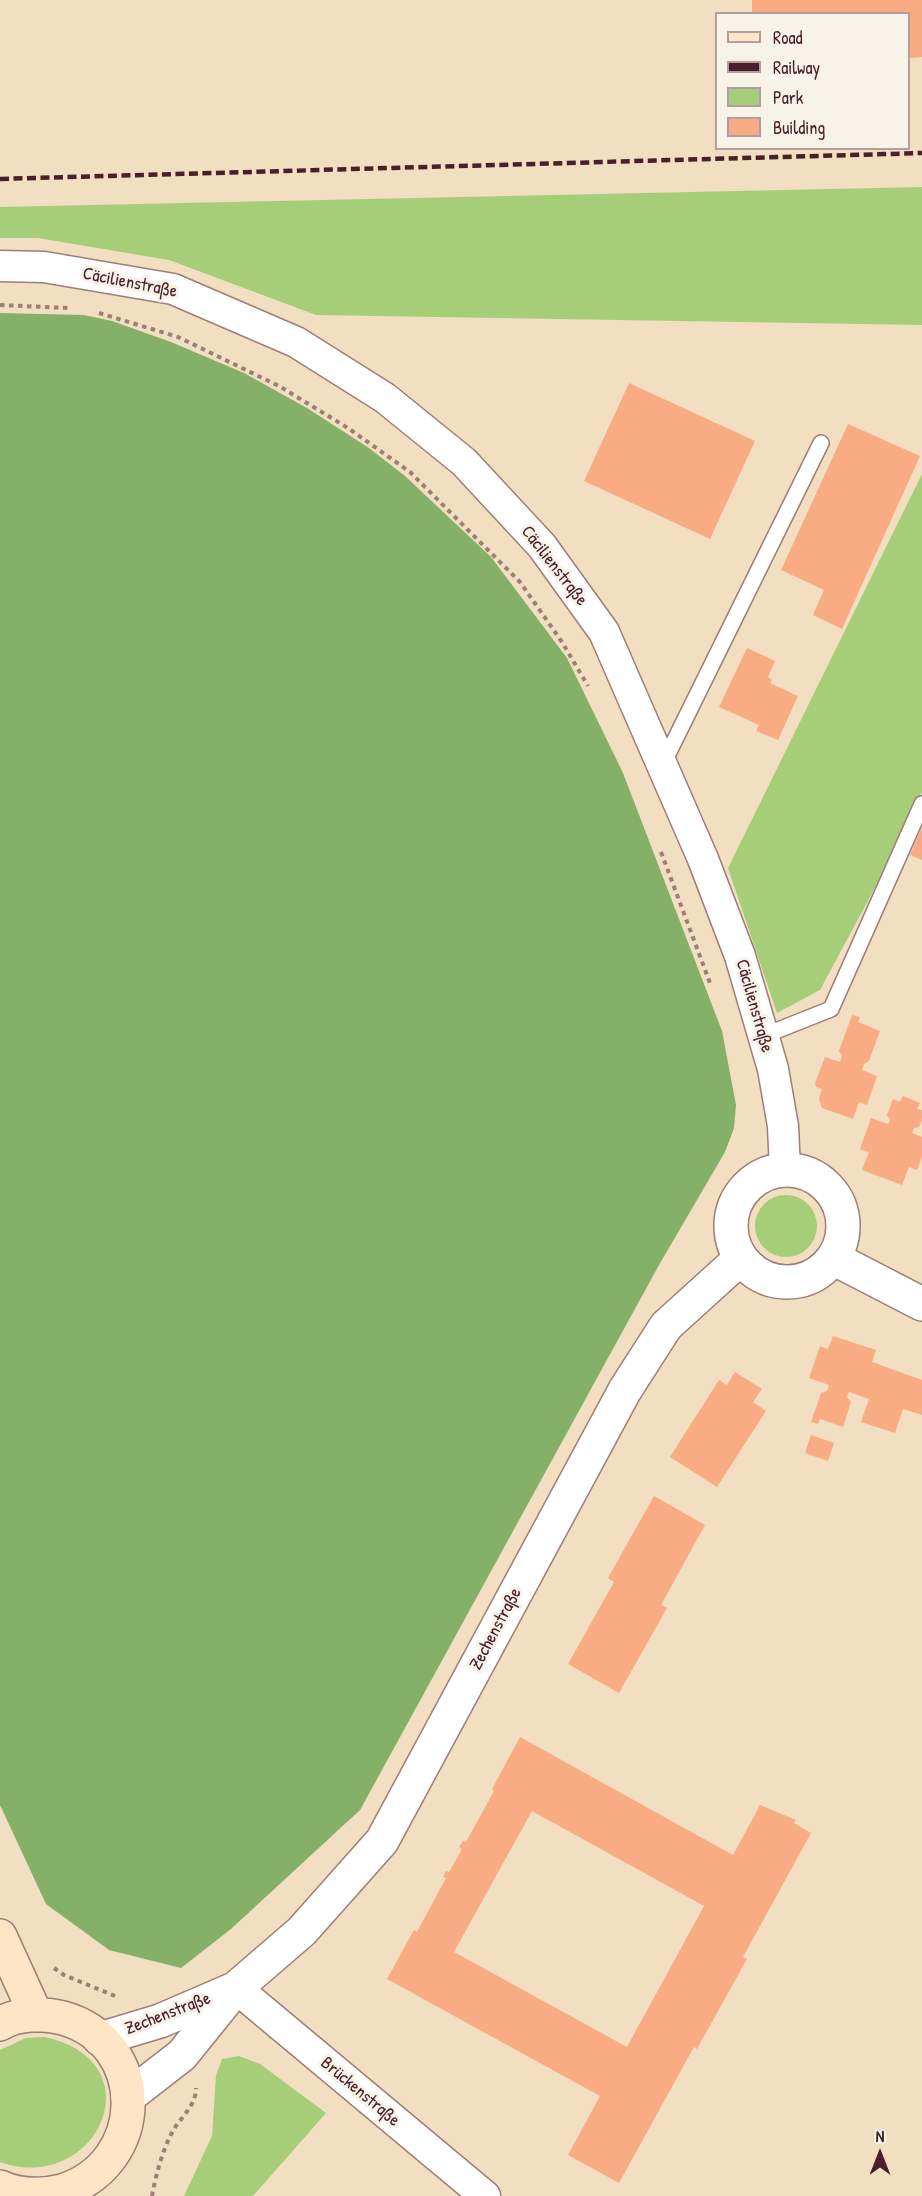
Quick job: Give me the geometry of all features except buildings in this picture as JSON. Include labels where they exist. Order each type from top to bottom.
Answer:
[{"type":"main road","points":[[4,1947],[36,2015]]},
{"type":"main road","points":[[0,2024],[36,2015],[70,2021],[100,2039],[115,2056],[124,2076],[129,2097],[124,2136],[108,2182],[79,2186],[51,2195],[21,2194],[0,2187]]},
{"type":"street","name":"Cäcilienstraße","points":[[0,266],[44,267],[173,289],[296,342],[385,398],[464,462],[542,546],[604,632],[703,859],[740,956],[773,1069],[783,1126],[785,1170]]},
{"type":"street","points":[[785,1170],[803,1173],[819,1180],[836,1200],[843,1225],[841,1242],[833,1258],[821,1271],[805,1280],[787,1283],[769,1280],[753,1271],[733,1245],[731,1230],[732,1215],[745,1189],[757,1179],[785,1170]]},
{"type":"street","name":"Zechenstraße","points":[[129,2097],[182,2055],[236,1988],[302,1931],[382,1841],[625,1390],[666,1326],[741,1258]]},
{"type":"street","points":[[833,1258],[922,1304]]},
{"type":"street","name":"Zechenstraße","points":[[100,2039],[160,2021],[236,1988]]},
{"type":"street","name":"Brückenstraße","points":[[236,1988],[485,2196]]},
{"type":"lane","points":[[663,766],[820,443]]},
{"type":"lane","points":[[763,1036],[831,1009],[922,804]]},
{"type":"path","points":[[0,305],[35,305],[75,309]]},
{"type":"path","points":[[96,312],[177,337],[279,386],[348,428],[410,472],[520,582],[562,642],[589,688]]},
{"type":"path","points":[[656,841],[711,984]]},
{"type":"path","points":[[4,1947],[28,1951],[64,1976],[108,1995],[117,1996]]},
{"type":"green space","points":[[922,187],[922,325],[316,315],[169,260],[38,238],[0,238],[0,207]]},
{"type":"green space","points":[[0,313],[84,315],[112,321],[171,342],[244,373],[307,408],[369,448],[405,476],[491,557],[567,658],[623,773],[722,1031],[736,1105],[734,1128],[725,1152],[659,1265],[360,1810],[231,1929],[181,1968],[109,1950],[46,1904],[0,1805]]},
{"type":"green space","points":[[922,474],[922,792],[877,884],[820,990],[777,1013],[728,868]]},
{"type":"green space","points":[[780,1195],[792,1195],[808,1204],[815,1214],[817,1226],[815,1238],[808,1248],[792,1257],[780,1257],[769,1252],[760,1243],[755,1232],[755,1220],[760,1209],[769,1200]]},
{"type":"green space","points":[[45,2037],[79,2051],[99,2072],[106,2097],[101,2122],[87,2144],[64,2160],[34,2167],[0,2162],[0,2050],[26,2038]]},
{"type":"green space","points":[[239,2056],[260,2064],[326,2113],[253,2196],[184,2196],[212,2136],[216,2075],[222,2059]]},
{"type":"railway","points":[[0,179],[922,153]]}]
